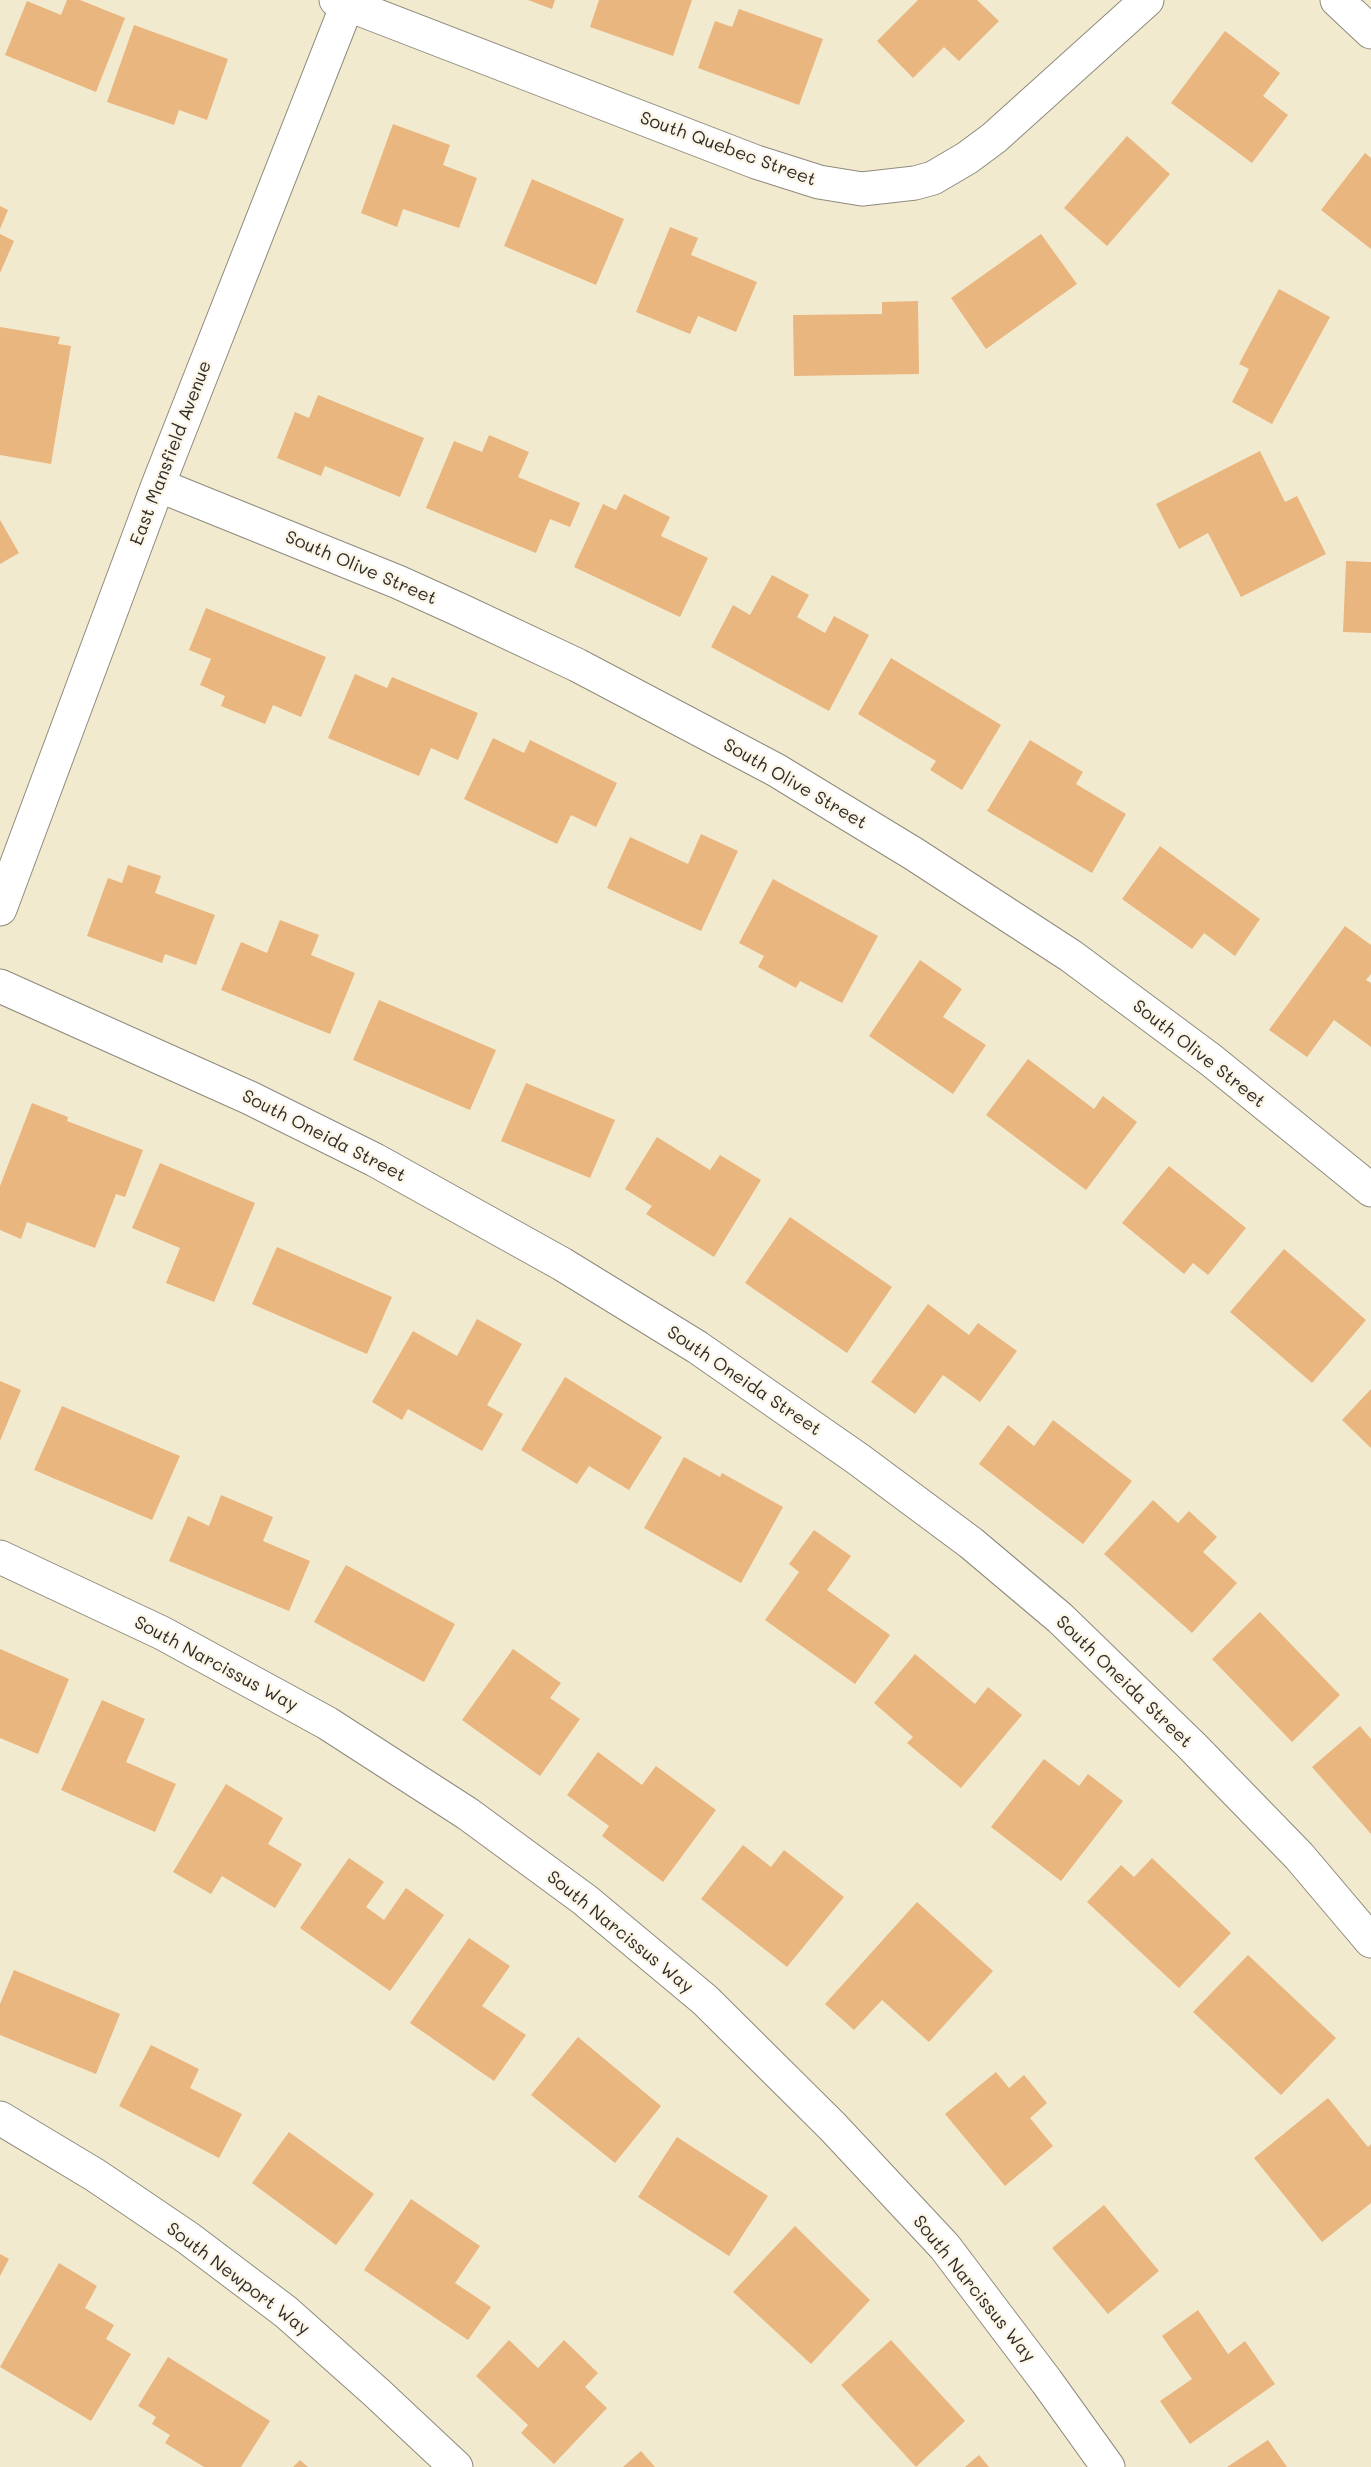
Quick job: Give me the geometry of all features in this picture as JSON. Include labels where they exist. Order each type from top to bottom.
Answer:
[{"type":"street","name":"South Quebec Street","points":[[344,1],[756,162],[819,182],[862,189],[915,183],[933,178],[967,158],[994,138],[1147,0]]},
{"type":"street","points":[[1337,0],[1371,32]]},
{"type":"street","name":"East Mansfield Avenue","points":[[0,909],[158,485],[344,1]]},
{"type":"street","name":"South Olive Street","points":[[158,485],[398,582],[460,610],[616,684],[776,770],[914,854],[1071,956],[1211,1060],[1371,1190]]},
{"type":"street","name":"South Oneida Street","points":[[0,986],[239,1093],[375,1160],[562,1264],[697,1347],[858,1459],[971,1543],[1060,1618],[1299,1856],[1371,1941]]},
{"type":"street","name":"South Narcissus Way","points":[[0,1557],[162,1633],[327,1724],[468,1814],[585,1900],[705,2000],[833,2127],[937,2239],[1047,2382],[1108,2467]]},
{"type":"street","name":"South Newport Way","points":[[0,2118],[94,2175],[179,2232],[286,2312],[378,2393],[456,2467]]},
{"type":"building","points":[[67,0],[80,0],[125,18],[96,92],[5,55],[27,1],[61,15]]},
{"type":"building","points":[[528,0],[555,0],[552,9]]},
{"type":"building","points":[[599,0],[692,0],[673,56],[590,27]]},
{"type":"building","points":[[918,0],[977,0],[999,21],[959,61],[944,47],[913,78],[877,41]]},
{"type":"building","points":[[739,9],[823,39],[799,105],[698,68],[715,21],[732,27]]},
{"type":"building","points":[[134,25],[228,59],[207,120],[179,110],[174,125],[107,102]]},
{"type":"building","points":[[1225,31],[1280,73],[1263,96],[1288,115],[1252,163],[1171,103]]},
{"type":"building","points":[[393,124],[450,145],[443,165],[477,178],[459,228],[403,209],[397,227],[361,213]]},
{"type":"building","points":[[1127,136],[1170,174],[1107,246],[1064,208]]},
{"type":"building","points":[[1365,153],[1371,158],[1371,249],[1321,210]]},
{"type":"building","points":[[532,179],[624,219],[596,285],[504,246]]},
{"type":"building","points":[[0,206],[8,210],[0,229]]},
{"type":"building","points":[[670,227],[698,238],[691,255],[757,282],[736,332],[698,316],[690,334],[636,312]]},
{"type":"building","points":[[0,234],[14,241],[0,273]]},
{"type":"building","points":[[1041,234],[1077,284],[986,349],[951,298]]},
{"type":"building","points":[[1279,289],[1330,317],[1272,424],[1232,402],[1249,369],[1239,364]]},
{"type":"building","points":[[918,301],[919,374],[794,376],[793,315],[882,314],[882,302]]},
{"type":"building","points":[[0,327],[60,337],[58,344],[71,346],[51,464],[0,455]]},
{"type":"building","points":[[318,395],[424,438],[400,497],[325,466],[321,476],[277,458],[295,412],[309,418]]},
{"type":"building","points":[[489,435],[529,452],[518,477],[580,503],[570,527],[550,519],[536,553],[426,508],[454,441],[482,452]]},
{"type":"building","points":[[1260,451],[1285,502],[1297,496],[1326,554],[1241,597],[1208,533],[1179,549],[1156,504]]},
{"type":"building","points":[[624,494],[670,517],[661,536],[708,558],[680,617],[574,567],[603,504],[616,510]]},
{"type":"building","points":[[0,520],[19,553],[0,564]]},
{"type":"building","points":[[1346,561],[1371,562],[1371,633],[1343,632]]},
{"type":"building","points":[[772,575],[809,595],[797,617],[825,633],[834,616],[869,635],[829,711],[711,647],[733,605],[750,615]]},
{"type":"building","points":[[206,608],[326,657],[301,717],[273,705],[265,724],[221,706],[225,696],[200,685],[211,659],[189,650]]},
{"type":"building","points":[[891,658],[1001,725],[962,790],[930,770],[936,761],[858,714]]},
{"type":"building","points":[[355,674],[387,688],[392,677],[478,713],[458,760],[431,748],[419,776],[328,738]]},
{"type":"building","points":[[493,738],[524,753],[530,740],[617,783],[596,827],[571,815],[557,844],[464,799]]},
{"type":"building","points":[[1030,740],[1083,772],[1076,784],[1126,814],[1092,873],[987,811]]},
{"type":"building","points":[[701,834],[738,851],[701,931],[607,888],[630,837],[688,864]]},
{"type":"building","points":[[1160,846],[1260,919],[1235,956],[1204,933],[1192,949],[1122,899]]},
{"type":"building","points":[[128,865],[161,876],[155,893],[215,915],[196,965],[165,954],[162,963],[87,936],[108,878],[122,883]]},
{"type":"building","points":[[773,879],[878,936],[842,1003],[800,981],[796,988],[758,967],[764,956],[739,943]]},
{"type":"building","points":[[280,920],[319,935],[311,955],[355,973],[330,1034],[221,990],[241,942],[267,953]]},
{"type":"building","points":[[1345,926],[1371,945],[1371,974],[1366,980],[1371,983],[1371,1047],[1334,1020],[1307,1057],[1269,1030]]},
{"type":"building","points":[[920,960],[962,989],[943,1017],[986,1045],[953,1094],[869,1036]]},
{"type":"building","points":[[379,1000],[496,1050],[470,1110],[353,1060]]},
{"type":"building","points":[[1028,1059],[1094,1109],[1103,1096],[1137,1122],[1086,1190],[986,1115]]},
{"type":"building","points":[[526,1083],[615,1120],[590,1178],[501,1141]]},
{"type":"building","points":[[32,1103],[68,1117],[67,1121],[143,1150],[125,1197],[116,1194],[95,1248],[27,1222],[21,1239],[0,1230],[0,1186]]},
{"type":"building","points":[[657,1137],[710,1170],[720,1155],[761,1180],[714,1257],[646,1214],[652,1206],[625,1189]]},
{"type":"building","points":[[160,1163],[255,1203],[214,1302],[166,1283],[180,1248],[132,1228]]},
{"type":"building","points":[[1169,1166],[1246,1228],[1208,1275],[1193,1263],[1184,1274],[1122,1223]]},
{"type":"building","points":[[790,1217],[892,1287],[847,1353],[745,1283]]},
{"type":"building","points":[[277,1247],[392,1297],[367,1354],[252,1304]]},
{"type":"building","points":[[1284,1249],[1366,1320],[1312,1383],[1230,1312]]},
{"type":"building","points":[[928,1304],[969,1335],[978,1323],[1017,1351],[980,1402],[943,1375],[915,1414],[871,1382]]},
{"type":"building","points":[[477,1319],[522,1344],[487,1405],[503,1414],[482,1451],[408,1409],[402,1420],[372,1402],[413,1331],[457,1356]]},
{"type":"building","points":[[565,1377],[662,1437],[629,1490],[589,1466],[577,1484],[521,1450]]},
{"type":"building","points":[[0,1381],[21,1390],[0,1441]]},
{"type":"building","points":[[1371,1389],[1371,1448],[1342,1420]]},
{"type":"building","points":[[62,1406],[180,1456],[152,1520],[34,1470]]},
{"type":"building","points":[[1053,1420],[1132,1481],[1083,1544],[979,1464],[1008,1425],[1034,1446]]},
{"type":"building","points":[[684,1457],[720,1477],[722,1473],[783,1507],[741,1583],[644,1528]]},
{"type":"building","points":[[221,1495],[273,1517],[263,1541],[310,1561],[289,1611],[169,1561],[188,1516],[209,1526]]},
{"type":"building","points":[[1153,1500],[1178,1523],[1189,1511],[1217,1537],[1203,1552],[1237,1583],[1192,1633],[1104,1554]]},
{"type":"building","points":[[814,1530],[851,1556],[827,1590],[890,1635],[855,1684],[765,1620],[799,1572],[789,1564]]},
{"type":"building","points":[[346,1565],[455,1624],[424,1682],[314,1622]]},
{"type":"building","points":[[1260,1612],[1340,1695],[1292,1742],[1212,1659]]},
{"type":"building","points":[[0,1649],[69,1679],[38,1754],[0,1738]]},
{"type":"building","points":[[513,1649],[561,1683],[550,1698],[580,1719],[540,1776],[462,1720]]},
{"type":"building","points":[[915,1654],[975,1704],[988,1687],[1022,1715],[961,1788],[907,1743],[913,1737],[874,1703]]},
{"type":"building","points":[[102,1700],[145,1719],[126,1762],[176,1784],[155,1832],[61,1790]]},
{"type":"building","points":[[1360,1726],[1371,1739],[1371,1834],[1312,1767]]},
{"type":"building","points":[[598,1752],[642,1785],[656,1766],[716,1810],[663,1882],[602,1836],[609,1826],[567,1795]]},
{"type":"building","points":[[1044,1759],[1079,1786],[1088,1774],[1123,1801],[1061,1881],[991,1827]]},
{"type":"building","points":[[226,1784],[283,1818],[268,1844],[302,1864],[275,1908],[222,1876],[211,1894],[173,1872]]},
{"type":"building","points":[[743,1845],[771,1867],[784,1850],[844,1897],[787,1967],[701,1899]]},
{"type":"building","points":[[349,1858],[384,1882],[366,1907],[384,1920],[406,1888],[444,1915],[390,1991],[300,1928]]},
{"type":"building","points":[[1152,1858],[1231,1933],[1179,1988],[1087,1902],[1121,1865],[1134,1877]]},
{"type":"building","points":[[917,1902],[993,1971],[929,2042],[882,2000],[854,2030],[825,2004]]},
{"type":"building","points":[[469,1938],[510,1966],[482,2006],[526,2035],[494,2081],[410,2023]]},
{"type":"building","points":[[1248,1955],[1336,2038],[1281,2095],[1193,2012]]},
{"type":"building","points":[[14,1970],[120,2014],[96,2074],[0,2035],[0,2004]]},
{"type":"building","points":[[578,2037],[661,2106],[615,2163],[531,2095]]},
{"type":"building","points":[[151,2045],[199,2069],[190,2088],[242,2114],[219,2158],[119,2106]]},
{"type":"building","points":[[996,2072],[1009,2088],[1024,2075],[1047,2103],[1030,2118],[1053,2146],[1005,2186],[945,2114]]},
{"type":"building","points":[[1328,2098],[1368,2147],[1371,2144],[1371,2203],[1322,2242],[1254,2158]]},
{"type":"building","points":[[289,2132],[374,2194],[336,2245],[252,2183]]},
{"type":"building","points":[[677,2137],[768,2196],[729,2256],[638,2197]]},
{"type":"building","points":[[411,2199],[480,2246],[455,2283],[491,2307],[468,2340],[364,2270]]},
{"type":"building","points":[[1104,2205],[1159,2271],[1108,2314],[1052,2248]]},
{"type":"building","points":[[795,2226],[870,2300],[811,2364],[733,2292]]},
{"type":"building","points":[[0,2254],[9,2259],[0,2276]]},
{"type":"building","points":[[59,2263],[97,2286],[85,2308],[114,2325],[106,2339],[131,2354],[91,2421],[0,2367]]},
{"type":"building","points":[[1198,2310],[1228,2354],[1245,2341],[1275,2384],[1190,2444],[1160,2401],[1192,2379],[1162,2336]]},
{"type":"building","points":[[509,2340],[538,2368],[564,2340],[598,2373],[585,2387],[607,2408],[554,2464],[521,2433],[528,2425],[476,2376]]},
{"type":"building","points":[[891,2340],[965,2421],[916,2467],[841,2385]]},
{"type":"building","points":[[168,2357],[270,2421],[241,2467],[204,2467],[165,2443],[170,2435],[152,2424],[156,2417],[138,2406]]},
{"type":"building","points":[[1268,2440],[1287,2467],[1227,2467]]},
{"type":"building","points":[[641,2451],[655,2467],[623,2467]]},
{"type":"building","points":[[979,2455],[989,2467],[965,2467]]},
{"type":"building","points":[[300,2460],[308,2467],[293,2467]]}]
